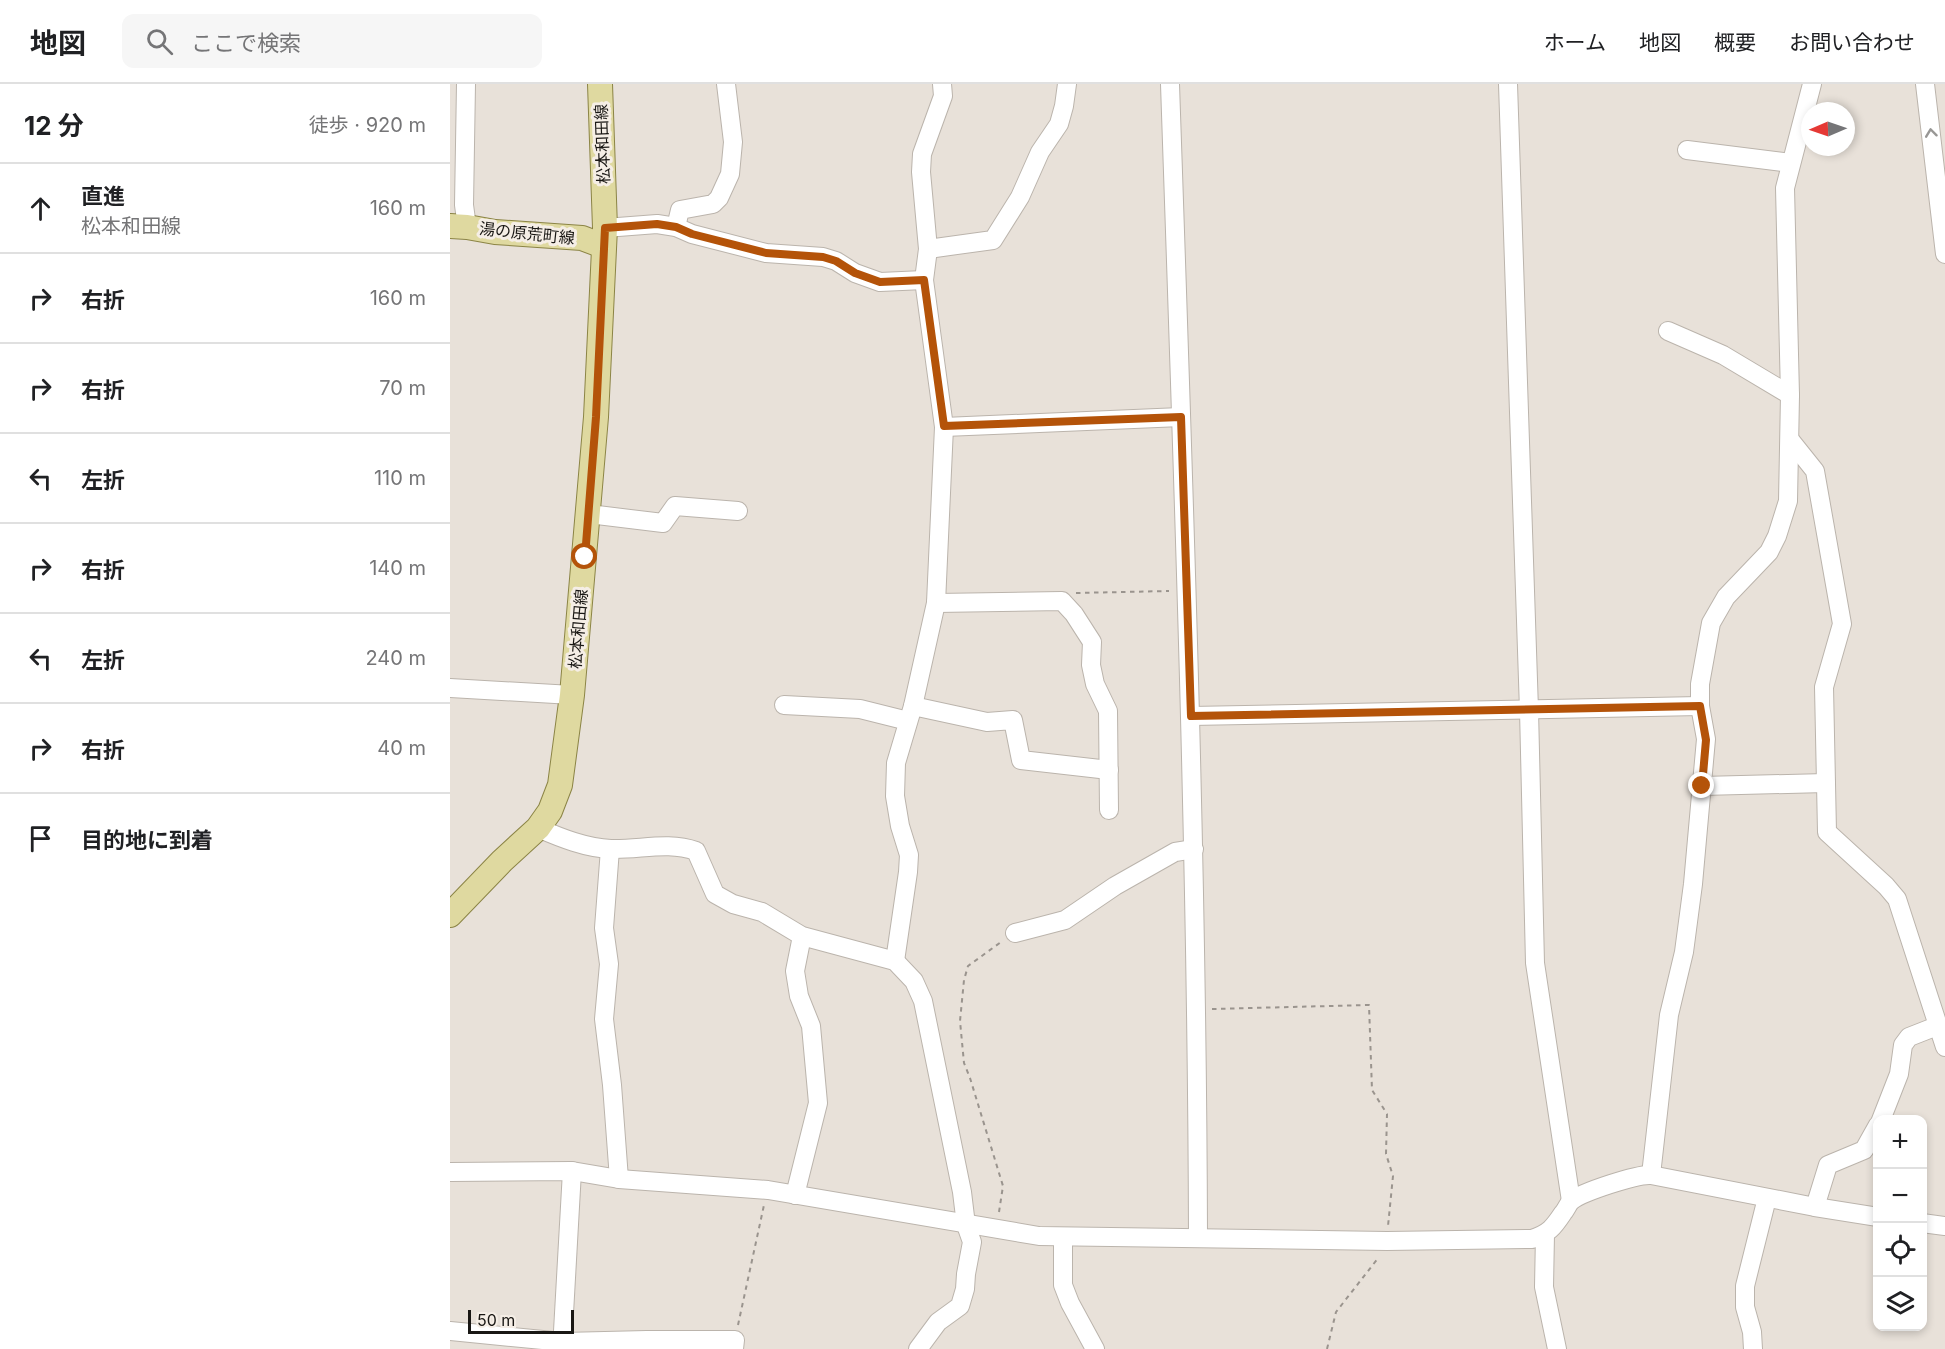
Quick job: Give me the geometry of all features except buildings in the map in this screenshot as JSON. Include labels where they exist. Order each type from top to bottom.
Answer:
[{"type":"main road","name":"松本和田線","points":[[450,914],[538,828],[550,810],[560,785],[572,695],[596,417],[604,237],[600,84]]},
{"type":"main road","name":"湯の原荒町線","points":[[458,226],[495,232],[582,238],[604,237]]},
{"type":"street","points":[[458,226],[464,204],[457,111],[466,84]]},
{"type":"street","points":[[676,227],[680,210],[713,204],[719,198],[730,174],[733,142],[726,84]]},
{"type":"street","points":[[895,961],[909,855],[900,826],[895,796],[896,763],[911,713],[936,603],[944,426],[924,280],[928,249],[921,172],[922,154],[943,96],[942,84]]},
{"type":"street","points":[[928,249],[993,240],[1020,197],[1040,152],[1059,124],[1064,106],[1066,84]]},
{"type":"street","points":[[1170,84],[1191,716],[1197,1009],[1198,1237]]},
{"type":"street","points":[[1508,84],[1535,963],[1571,1201]]},
{"type":"street","points":[[1651,1175],[1669,1015],[1684,952],[1693,884],[1706,740],[1700,706],[1700,684],[1712,623],[1726,597],[1769,552],[1777,536],[1788,501],[1791,395],[1785,188],[1812,84]]},
{"type":"street","points":[[1925,84],[1945,254]]},
{"type":"street","points":[[1687,150],[1791,164]]},
{"type":"street","points":[[604,237],[657,224],[676,227],[692,234],[766,253],[823,257],[880,282],[924,280]]},
{"type":"street","points":[[1668,331],[1724,355],[1791,395]]},
{"type":"street","points":[[944,426],[1181,417]]},
{"type":"street","points":[[1791,441],[1815,471],[1842,624],[1824,687],[1827,832],[1897,899],[1945,1047]]},
{"type":"street","points":[[589,514],[663,523],[675,506],[738,512]]},
{"type":"street","points":[[936,603],[1062,601],[1074,614],[1092,642],[1095,684],[1108,711],[1108,810]]},
{"type":"street","points":[[450,688],[572,695]]},
{"type":"street","points":[[784,705],[911,713],[987,722],[1013,720],[1021,760],[1108,770]]},
{"type":"street","points":[[1191,716],[1700,706]]},
{"type":"street","points":[[1702,786],[1826,783]]},
{"type":"street","points":[[538,828],[568,840],[610,849],[682,846],[696,851],[715,894],[733,904],[762,912],[802,936],[895,961],[914,981],[923,1001],[962,1192],[966,1225],[972,1242],[960,1306],[938,1322],[918,1349]]},
{"type":"street","points":[[610,849],[604,928],[609,964],[604,1019],[612,1085],[619,1179]]},
{"type":"street","points":[[1015,933],[1065,920],[1115,886],[1175,852],[1194,849]]},
{"type":"street","points":[[795,1196],[818,1103],[811,1026],[799,996],[795,971],[802,936]]},
{"type":"street","points":[[1883,1115],[1899,1074],[1903,1045],[1909,1037],[1937,1026]]},
{"type":"street","points":[[1815,1208],[1828,1166],[1864,1149],[1873,1134]]},
{"type":"street","points":[[563,1346],[572,1171]]},
{"type":"street","points":[[450,1172],[572,1171],[619,1179],[768,1190],[996,1230],[1063,1237],[1387,1241],[1532,1239],[1545,1234],[1554,1227],[1571,1201],[1641,1174],[1815,1208],[1873,1216]]},
{"type":"street","points":[[1753,1349],[1752,1332],[1745,1307],[1745,1286],[1767,1198]]},
{"type":"street","points":[[1927,1224],[1945,1226]]},
{"type":"street","points":[[1545,1234],[1544,1287],[1557,1349]]},
{"type":"street","points":[[1063,1237],[1063,1285],[1095,1349]]},
{"type":"street","points":[[450,1331],[563,1346],[647,1340],[734,1344]]},
{"type":"path","points":[[1062,601],[1075,593],[1187,591]]},
{"type":"path","points":[[996,1230],[1003,1186],[964,1063],[960,1021],[964,980],[968,966],[1015,933]]},
{"type":"path","points":[[1197,1009],[1369,1005],[1372,1089],[1387,1114],[1386,1154],[1393,1176],[1387,1241],[1381,1254],[1336,1312],[1327,1349]]},
{"type":"path","points":[[734,1344],[768,1190]]},
{"type":"route","points":[[585,557],[596,417],[605,228],[657,224],[676,227],[692,234],[766,253],[823,257],[880,282],[924,280],[944,426],[1181,417],[1191,716],[1700,706],[1706,740],[1702,786]]}]
